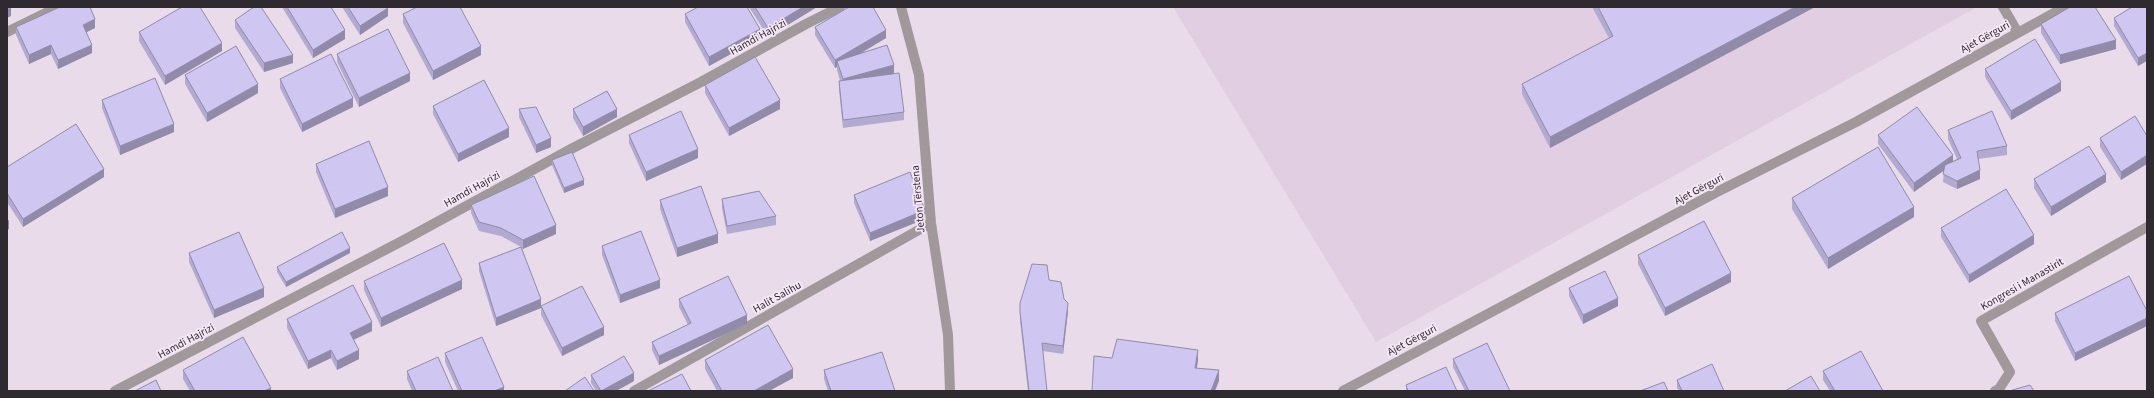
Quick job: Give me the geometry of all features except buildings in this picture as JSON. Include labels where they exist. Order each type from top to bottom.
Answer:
[{"type":"street","points":[[7,32],[58,7]]},
{"type":"street","name":"Hamdi Hajrizi","points":[[115,391],[404,240],[840,7]]},
{"type":"street","name":"Jeton Tërstena","points":[[901,7],[919,75],[931,223],[948,335],[950,391]]},
{"type":"street","points":[[2003,7],[2018,33]]},
{"type":"street","name":"Ajet Gërguri","points":[[1343,391],[1715,193],[1856,122],[2065,7]]},
{"type":"street","name":"Halit Salihu","points":[[634,391],[931,223]]},
{"type":"street","name":"Kongresi i Manastirit","points":[[1995,391],[1999,389],[2010,372],[1982,321],[2147,227]]},
{"type":"shaded area","points":[[1173,7],[1977,7],[1376,342]]}]
